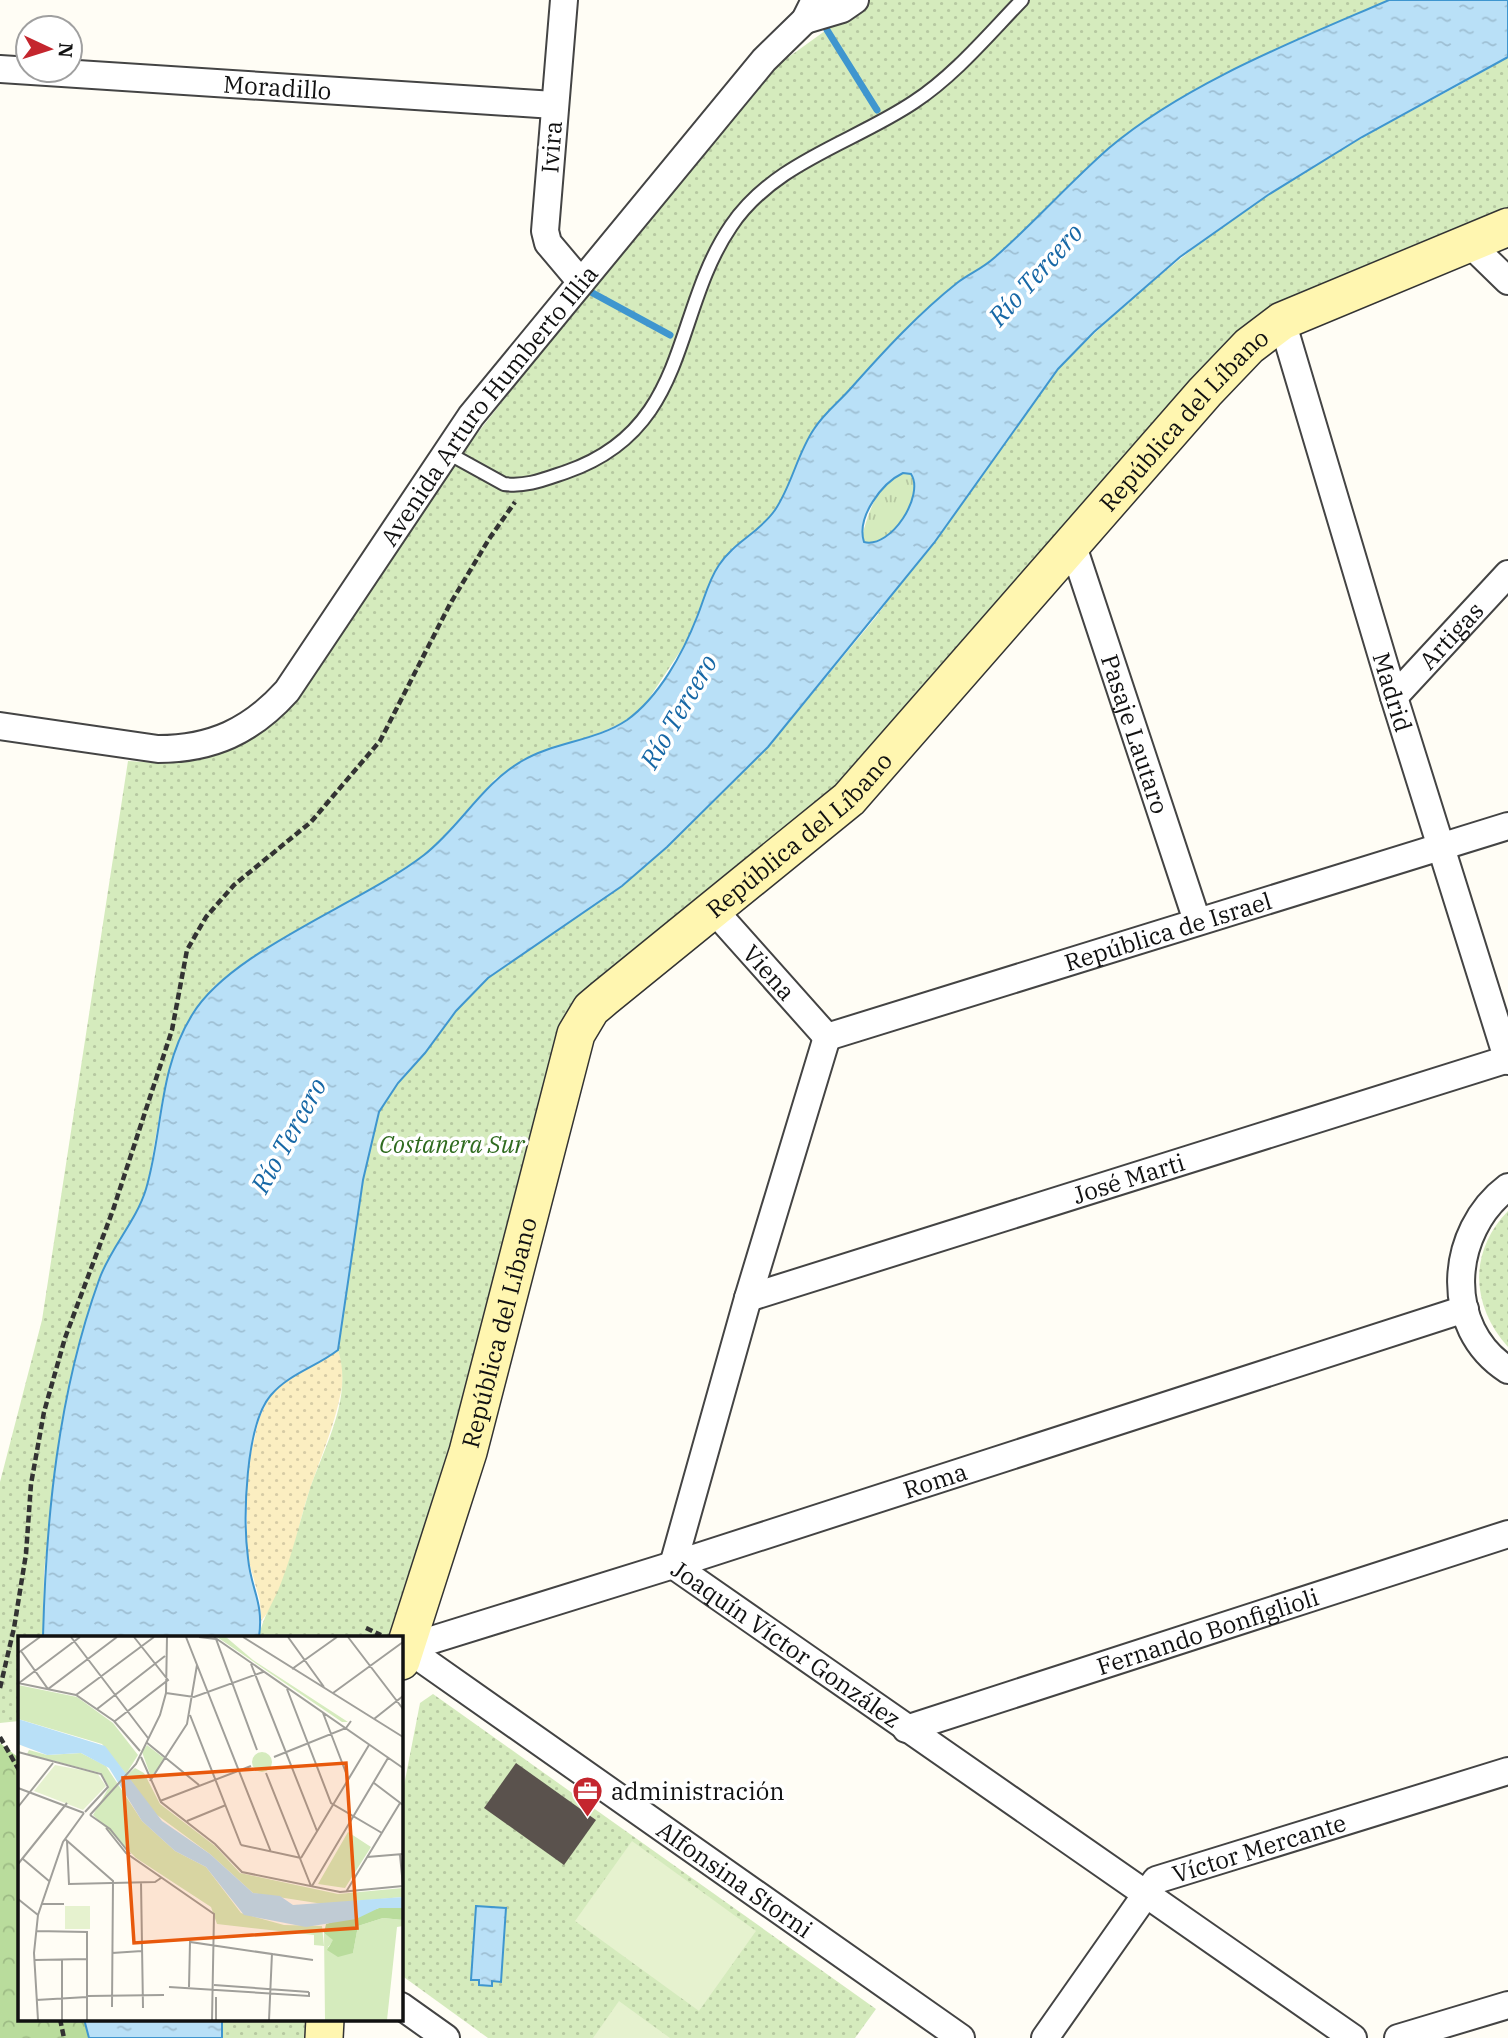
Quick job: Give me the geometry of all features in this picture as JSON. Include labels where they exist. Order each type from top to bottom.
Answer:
[{"type":"street","name":"Ivira","points":[[564,0],[545,231],[553,250],[581,282]]},
{"type":"street","name":"Avenida Arturo Humberto Illia","points":[[0,726],[158,749],[191,748],[219,741],[241,731],[273,706],[286,691],[445,451],[764,60],[810,10],[842,9],[855,0]]},
{"type":"street","name":"Moradillo","points":[[0,69],[554,104]]},
{"type":"street","name":"República del Líbano","points":[[402,1636],[468,1452],[576,1034],[591,1009],[849,799],[1205,392],[1250,346],[1282,321],[1508,227]]},
{"type":"street","points":[[1468,242],[1508,281]]},
{"type":"street","name":"Madrid","points":[[1282,321],[1394,696],[1508,1060]]},
{"type":"street","name":"Pasaje Lautaro","points":[[1073,546],[1197,920]]},
{"type":"street","name":"Artigas","points":[[1394,696],[1508,575]]},
{"type":"street","name":"República de Israel","points":[[827,1037],[1197,920],[1508,827]]},
{"type":"street","name":"Viena","points":[[712,908],[827,1037]]},
{"type":"street","name":"Joaquín Víctor González","points":[[827,1037],[748,1298],[673,1565],[1353,2038]]},
{"type":"street","name":"José Marti","points":[[748,1298],[1508,1060]]},
{"type":"street","points":[[1508,1187],[1479,1216],[1467,1240],[1461,1266],[1465,1309],[1481,1344],[1508,1370]]},
{"type":"street","name":"Roma","points":[[402,1647],[673,1565],[1465,1309]]},
{"type":"street","name":"Fernando Bonfiglioli","points":[[906,1729],[1508,1534]]},
{"type":"street","name":"Alfonsina Storni","points":[[402,1652],[961,2038]]},
{"type":"street","name":"Víctor Mercante","points":[[1045,2038],[1156,1880],[1508,1770]]},
{"type":"street","points":[[1398,2038],[1508,2005]]},
{"type":"street","points":[[402,2007],[446,2038]]},
{"type":"lane","points":[[445,451],[505,484],[527,485],[604,456],[641,421],[681,352],[716,248],[750,201],[794,167],[916,101],[954,70],[1022,0]]},
{"type":"path","points":[[0,1688],[14,1628],[26,1554],[32,1484],[44,1412],[69,1326],[113,1210],[172,1030],[187,950],[206,917],[234,885],[311,822],[380,741],[450,604],[489,539],[527,485]]},
{"type":"path","points":[[366,1628],[378,1636]]},
{"type":"path","points":[[0,1737],[18,1768]]},
{"type":"green space","points":[[868,0],[1389,0],[1178,100],[1111,146],[989,264],[946,293],[866,371],[801,452],[791,482],[773,514],[757,532],[732,548],[706,592],[687,641],[646,703],[626,721],[526,758],[495,779],[428,853],[367,893],[253,958],[213,987],[174,1056],[162,1100],[147,1187],[137,1211],[100,1275],[73,1368],[54,1475],[44,1573],[43,1636],[18,1636],[18,1721],[0,1723],[0,1482],[42,1320],[128,761],[169,762],[208,757],[244,743],[279,719],[458,458],[589,291],[772,69]]},
{"type":"green space","name":"Costanera Sur","points":[[1508,57],[1508,209],[1286,301],[851,777],[571,1008],[454,1442],[390,1636],[259,1636],[285,1572],[339,1406],[342,1368],[338,1350],[363,1180],[379,1112],[398,1083],[425,1053],[456,1011],[488,978],[622,886],[667,847],[768,747],[876,617],[1058,369],[1088,340],[1149,284],[1247,209],[1340,150]]},
{"type":"green space","points":[[903,473],[911,474],[914,483],[909,507],[903,518],[885,537],[874,542],[864,542],[862,536],[875,499],[886,485]]},
{"type":"green space","points":[[1508,1211],[1508,1347],[1487,1314],[1479,1279],[1486,1244]]},
{"type":"green space","points":[[433,1694],[876,2009],[855,2038],[488,2038],[402,1976],[402,1796],[420,1703]]},
{"type":"green space","points":[[0,1743],[18,1757],[18,2021],[85,2021],[89,2038],[0,2038]]},
{"type":"green space","points":[[632,1841],[756,1931],[699,2011],[575,1921]]},
{"type":"green space","points":[[619,2001],[670,2038],[593,2038]]},
{"type":"green space","points":[[222,2021],[309,2021],[308,2038],[222,2038]]},
{"type":"sand","points":[[338,1350],[342,1381],[334,1418],[284,1579],[278,1595],[261,1621],[260,1601],[247,1555],[247,1471],[259,1419],[270,1396],[294,1374]]},
{"type":"water","name":"Río Tercero","points":[[1389,0],[1508,0],[1508,57],[1362,137],[1268,195],[1180,257],[1094,332],[1058,369],[934,543],[768,747],[667,847],[622,886],[488,978],[456,1011],[425,1053],[398,1083],[379,1112],[363,1180],[338,1350],[278,1388],[262,1409],[256,1428],[248,1473],[246,1541],[259,1605],[259,1636],[43,1636],[51,1501],[73,1367],[99,1280],[142,1201],[167,1079],[181,1036],[192,1015],[211,991],[236,969],[424,855],[508,770],[534,755],[602,733],[627,720],[639,710],[660,687],[677,659],[719,565],[769,518],[786,490],[803,449],[818,423],[889,346],[957,283],[994,258],[1094,161],[1139,125],[1207,83],[1280,47]],"holes":[[[903,473],[911,474],[914,483],[909,507],[894,529],[874,542],[864,542],[867,512],[879,493]]]},
{"type":"water","points":[[476,1906],[506,1908],[501,1982],[492,1981],[492,1986],[479,1985],[479,1980],[471,1980]]},
{"type":"water","points":[[85,2021],[222,2021],[222,2038],[89,2038]]},
{"type":"building","points":[[516,1763],[596,1820],[564,1865],[484,1808]]},
{"type":"waterway","points":[[827,30],[877,110]]},
{"type":"waterway","points":[[589,291],[670,335]]},
{"type":"place","name":"administración","points":[[588,1818]]}]
